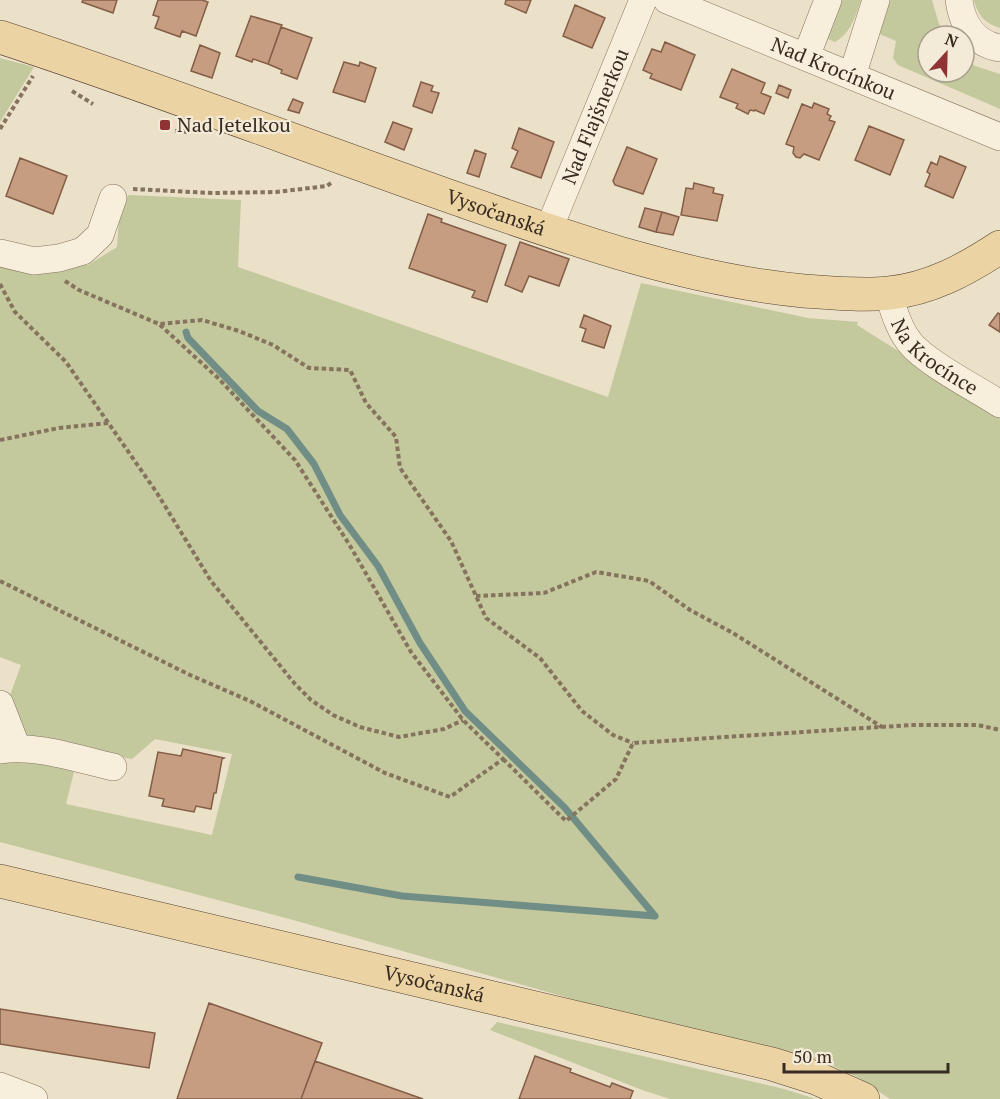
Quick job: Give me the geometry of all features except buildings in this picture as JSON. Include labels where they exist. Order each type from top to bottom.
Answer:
[{"type":"main road","name":"Vysočanská","points":[[0,37],[549,231],[644,261],[709,276],[775,288],[830,293],[888,293],[922,287],[952,275],[1000,248]]},
{"type":"main road","name":"Vysočanská","points":[[0,881],[772,1064],[816,1078],[862,1099]]},
{"type":"street","name":"Nad Flajšnerkou","points":[[549,231],[643,0]]},
{"type":"street","name":"Nad Krocínkou","points":[[668,0],[1000,137]]},
{"type":"street","points":[[806,57],[828,0]]},
{"type":"street","points":[[852,76],[876,0]]},
{"type":"street","points":[[959,0],[961,14],[972,34],[990,46],[1000,48]]},
{"type":"street","points":[[0,254],[34,261],[60,258],[83,251],[100,235],[112,198]]},
{"type":"street","name":"Na Krocínce","points":[[888,293],[902,331],[912,346],[1000,404]]},
{"type":"street","points":[[0,704],[8,749],[31,749],[113,767]]},
{"type":"street","points":[[0,1086],[34,1099]]},
{"type":"path","points":[[0,129],[37,69]]},
{"type":"path","points":[[112,198],[129,189],[212,193],[276,192],[327,186]]},
{"type":"path","points":[[34,261],[79,290],[159,324],[218,378],[295,460],[349,544],[411,652],[463,720],[566,821],[616,778],[633,743]]},
{"type":"path","points":[[0,284],[15,312],[66,362],[157,493],[211,581],[295,684],[311,700],[333,716],[360,727],[399,737],[444,729],[463,720]]},
{"type":"path","points":[[159,324],[202,320],[239,331],[273,345],[309,368],[350,370],[366,403],[396,438],[400,468],[451,541],[486,618],[540,658],[582,711],[613,735],[633,743],[910,725],[978,725],[1000,730]]},
{"type":"path","points":[[0,440],[60,428],[109,423]]},
{"type":"path","points":[[476,596],[544,593],[596,572],[649,581],[690,610],[733,633],[882,728]]},
{"type":"path","points":[[0,581],[179,670],[250,701],[385,773],[450,797],[503,759]]},
{"type":"green space","points":[[836,0],[861,0],[849,29],[835,42],[828,39],[824,33]]},
{"type":"green space","points":[[888,0],[932,0],[939,24],[916,24],[916,73],[898,65],[893,58],[896,41],[877,33]]},
{"type":"green space","points":[[974,0],[1000,0],[1000,28],[983,18]]},
{"type":"green space","points":[[0,58],[34,67],[0,122]]},
{"type":"green space","points":[[976,66],[1000,74],[1000,109],[942,84],[976,84]]},
{"type":"green space","points":[[129,195],[241,200],[238,267],[608,397],[641,283],[808,318],[858,322],[857,325],[1000,415],[1000,1099],[890,1099],[859,1078],[827,1063],[791,1052],[597,1006],[293,920],[0,842],[0,758],[76,764],[66,804],[212,835],[232,754],[155,739],[132,759],[29,741],[9,698],[21,665],[0,657],[0,259],[30,265],[88,265],[117,247],[120,205]]},
{"type":"green space","points":[[497,1022],[784,1089],[816,1099],[670,1099],[490,1030]]},
{"type":"waterway","points":[[186,332],[188,338],[258,411],[287,429],[314,464],[340,515],[378,566],[420,643],[465,711],[565,808],[655,916]]},
{"type":"waterway","points":[[298,877],[402,896],[655,916]]},
{"type":"place","name":"Nad Jetelkou","points":[[165,125]]}]
